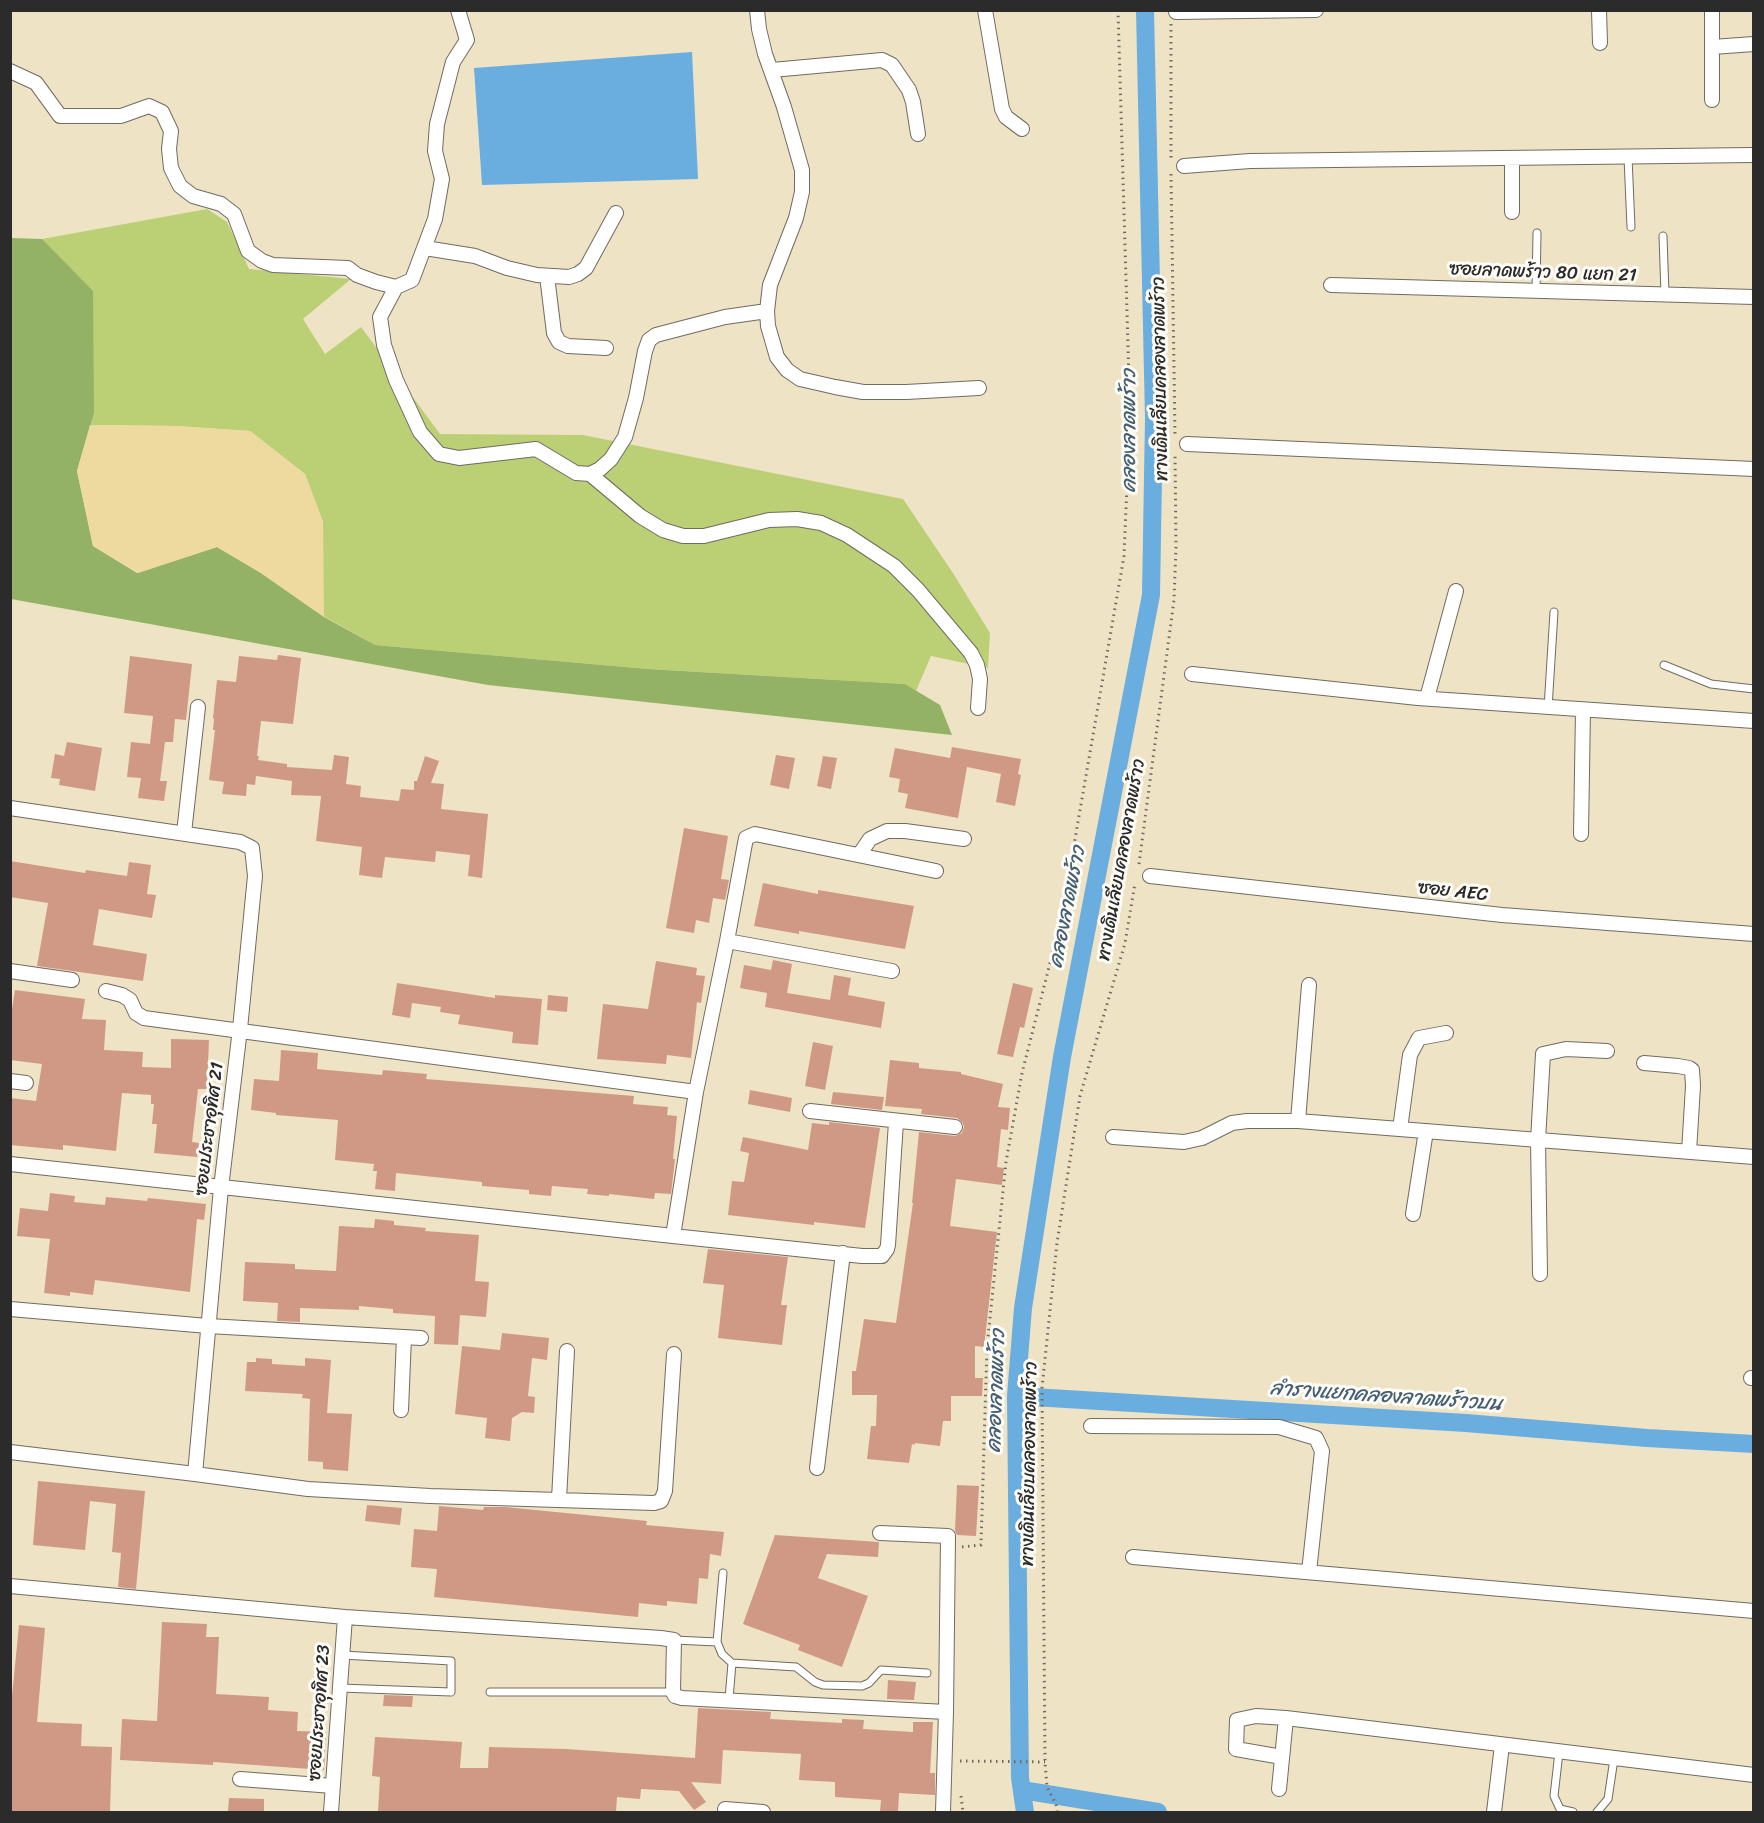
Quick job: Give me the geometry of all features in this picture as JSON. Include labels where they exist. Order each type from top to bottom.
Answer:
[{"type":"street","points":[[10,71],[36,83],[60,116],[121,116],[149,106],[162,112],[171,131],[169,149],[171,168],[180,186],[193,196],[221,204],[234,214],[248,251],[262,261],[273,265],[348,268],[357,275],[396,287],[412,280],[435,219],[442,179],[435,151],[437,124],[453,63],[467,40],[458,10]]},
{"type":"street","points":[[757,10],[759,29],[802,170],[802,192],[796,218],[770,285],[766,311],[777,357],[787,370],[800,379],[863,392],[906,393],[979,388]]},
{"type":"street","points":[[986,10],[1002,109],[1006,117],[1022,129]]},
{"type":"street","points":[[1173,16],[1316,10]]},
{"type":"street","points":[[1599,10],[1600,43]]},
{"type":"street","points":[[1712,10],[1712,100]]},
{"type":"street","points":[[1712,47],[1754,44]]},
{"type":"street","points":[[772,70],[882,60],[892,65],[909,90],[918,134]]},
{"type":"street","points":[[1175,165],[1250,161],[1754,155]]},
{"type":"street","points":[[1512,159],[1512,212]]},
{"type":"street","points":[[425,248],[475,256],[507,268],[547,276],[569,277],[586,268],[616,213]]},
{"type":"street","points":[[547,276],[554,333],[559,342],[568,346],[606,348]]},
{"type":"street","name":"ซอยลาดพร้าว 80 แยก 21","points":[[1331,285],[1754,297]]},
{"type":"street","points":[[396,287],[380,317],[384,345],[396,380],[420,432],[439,454],[459,458],[537,449],[566,469],[576,473],[591,474],[600,470],[611,459],[625,437],[649,340],[656,335],[726,317],[766,311]]},
{"type":"street","points":[[1181,442],[1754,469]]},
{"type":"street","points":[[591,474],[640,516],[663,530],[683,536],[704,536],[769,520],[797,519],[821,523],[847,535],[894,566],[918,590],[971,653],[980,679],[978,708]]},
{"type":"street","points":[[1427,698],[1456,591]]},
{"type":"street","points":[[1192,674],[1548,708],[1754,720]]},
{"type":"street","points":[[184,833],[198,708]]},
{"type":"street","points":[[1581,834],[1582,710]]},
{"type":"street","name":"ซอยประชาอุทิศ 21","points":[[10,808],[240,842],[252,848],[255,876],[221,1188],[195,1474]]},
{"type":"street","points":[[859,855],[870,839],[887,831],[905,831],[964,839]]},
{"type":"street","points":[[674,1236],[696,1092],[744,844],[750,834],[936,871]]},
{"type":"street","name":"ซอย AEC","points":[[1143,876],[1502,915],[1754,934]]},
{"type":"street","points":[[727,941],[892,971]]},
{"type":"street","points":[[10,971],[72,980]]},
{"type":"street","points":[[1299,1121],[1309,985]]},
{"type":"street","points":[[106,991],[122,995],[130,1000],[136,1012],[144,1017],[696,1092]]},
{"type":"street","points":[[1400,1129],[1410,1055],[1419,1038],[1446,1033]]},
{"type":"street","points":[[1540,1274],[1538,1140],[1544,1054],[1566,1049],[1607,1051]]},
{"type":"street","points":[[1644,1063],[1678,1066],[1692,1070],[1689,1152]]},
{"type":"street","points":[[10,1081],[26,1083]]},
{"type":"street","points":[[810,1111],[955,1127]]},
{"type":"street","points":[[1113,1137],[1184,1142],[1202,1138],[1232,1123],[1299,1121],[1754,1157]]},
{"type":"street","points":[[10,1164],[876,1257],[882,1256],[887,1249],[896,1122]]},
{"type":"street","points":[[1413,1214],[1426,1131]]},
{"type":"street","points":[[817,1468],[843,1253]]},
{"type":"street","points":[[10,1309],[208,1326],[421,1338]]},
{"type":"street","points":[[401,1410],[404,1337]]},
{"type":"street","points":[[559,1499],[567,1351]]},
{"type":"street","points":[[10,1452],[308,1489],[430,1496],[654,1503],[663,1497],[674,1354]]},
{"type":"street","points":[[1091,1426],[1279,1427],[1316,1438],[1322,1451],[1309,1572]]},
{"type":"street","points":[[880,1533],[948,1536],[943,1812]]},
{"type":"street","points":[[1133,1557],[1754,1611]]},
{"type":"street","points":[[10,1586],[345,1617],[674,1640],[673,1692],[675,1696],[682,1698],[946,1712]]},
{"type":"street","name":"ซอยประชาอุทิศ 23","points":[[331,1812],[345,1617]]},
{"type":"street","points":[[1282,1757],[1238,1750],[1235,1746],[1235,1722],[1238,1718],[1256,1716],[1286,1718],[1754,1775]]},
{"type":"street","points":[[1279,1789],[1286,1718]]},
{"type":"street","points":[[1494,1812],[1502,1745]]},
{"type":"street","points":[[240,1779],[333,1786]]},
{"type":"street","points":[[726,1809],[763,1812]]},
{"type":"lane","points":[[1629,157],[1631,227]]},
{"type":"lane","points":[[1536,291],[1537,233]]},
{"type":"lane","points":[[1663,236],[1665,294]]},
{"type":"lane","points":[[1548,708],[1554,612]]},
{"type":"lane","points":[[1664,665],[1711,684],[1754,689]]},
{"type":"lane","points":[[723,1574],[717,1642],[722,1654],[732,1662],[796,1667],[814,1682],[823,1684],[862,1686],[869,1683],[881,1670],[927,1672]]},
{"type":"lane","points":[[674,1640],[717,1642]]},
{"type":"lane","points":[[340,1688],[451,1692],[452,1661],[342,1655]]},
{"type":"lane","points":[[729,1699],[732,1662]]},
{"type":"lane","points":[[490,1692],[673,1692]]},
{"type":"lane","points":[[1559,1752],[1554,1796],[1560,1809],[1573,1812]]},
{"type":"lane","points":[[1597,1812],[1608,1799],[1614,1759]]},
{"type":"path","points":[[955,1548],[981,1545],[987,1347],[1006,1162],[1022,1073],[1061,920],[1124,556],[1130,414],[1118,10]]},
{"type":"path","name":"ทางเดินเลียบคลองลาดพร้าว","points":[[1173,16],[1181,442]]},
{"type":"path","name":"ทางเดินเลียบคลองลาดพร้าว","points":[[1139,864],[1174,600],[1175,452]]},
{"type":"path","name":"ทางเดินเลียบคลองลาดพร้าว","points":[[1057,1812],[1056,1804],[1047,1787],[1045,1762],[1042,1388],[1057,1243],[1080,1096],[1143,876]]},
{"type":"path","points":[[955,1760],[1045,1762]]},
{"type":"path","points":[[960,1792],[963,1812]]},
{"type":"green space","points":[[207,209],[227,222],[249,269],[351,279],[303,319],[325,354],[361,327],[440,434],[583,435],[903,499],[990,633],[988,668],[931,656],[916,691],[905,684],[648,669],[375,645],[318,613],[323,522],[305,474],[250,431],[176,426],[90,425],[94,413],[42,239]]},
{"type":"green space","points":[[11,238],[42,239],[93,291],[94,413],[77,471],[93,546],[137,573],[217,547],[261,573],[324,617],[375,645],[648,669],[905,684],[940,705],[952,735],[488,685],[11,599]]},
{"type":"sand","points":[[90,425],[176,426],[250,431],[305,474],[323,522],[324,617],[261,573],[217,547],[138,573],[93,546],[77,471]]},
{"type":"water","points":[[692,52],[698,179],[482,185],[474,68]]},
{"type":"building","points":[[278,655],[301,658],[293,724],[261,721],[258,760],[287,764],[287,767],[332,770],[334,755],[349,757],[346,784],[361,786],[360,797],[399,801],[401,789],[414,790],[414,781],[417,781],[425,756],[439,761],[431,783],[444,784],[441,809],[488,814],[482,878],[468,876],[470,855],[436,851],[435,862],[385,857],[382,878],[359,875],[362,847],[316,841],[321,796],[291,795],[292,781],[256,776],[255,785],[247,784],[246,796],[222,794],[224,782],[209,780],[215,730],[213,730],[213,718],[217,680],[236,682],[239,656],[277,660]]},
{"type":"building","points":[[130,656],[192,664],[186,720],[175,719],[173,742],[165,742],[160,781],[167,781],[164,801],[138,798],[141,778],[127,777],[131,742],[150,744],[153,716],[124,713]]},
{"type":"building","points":[[67,742],[102,748],[95,791],[59,785],[60,779],[51,778],[55,754],[64,756]]},
{"type":"building","points":[[952,747],[1021,759],[1018,774],[1021,775],[1015,806],[996,802],[1001,774],[967,767],[958,818],[905,808],[908,794],[898,792],[900,779],[889,777],[895,748],[950,758]]},
{"type":"building","points":[[776,755],[795,758],[789,789],[770,785]]},
{"type":"building","points":[[823,756],[837,758],[831,789],[817,786]]},
{"type":"building","points":[[684,828],[728,836],[721,879],[729,880],[725,900],[713,898],[709,923],[696,920],[694,933],[666,928]]},
{"type":"building","points":[[10,861],[85,873],[86,870],[127,876],[129,862],[151,865],[147,894],[156,895],[152,918],[99,909],[93,945],[147,954],[143,981],[37,966],[48,903],[10,897]]},
{"type":"building","points":[[763,883],[818,894],[818,890],[914,906],[905,949],[799,931],[799,934],[754,926]]},
{"type":"building","points":[[773,960],[792,964],[787,993],[830,1000],[834,975],[851,978],[848,995],[885,1002],[881,1028],[765,1007],[767,993],[740,988],[744,965],[771,970]]},
{"type":"building","points":[[656,961],[697,968],[696,975],[705,976],[701,1003],[697,1002],[691,1058],[667,1055],[666,1064],[597,1059],[603,1004],[648,1009]]},
{"type":"building","points":[[397,983],[495,998],[495,995],[542,999],[538,1045],[512,1043],[513,1032],[458,1024],[460,1015],[440,1012],[441,1007],[412,1003],[410,1018],[392,1015]]},
{"type":"building","points":[[1013,983],[1033,988],[1024,1028],[1020,1027],[1013,1057],[997,1054]]},
{"type":"building","points":[[15,990],[85,999],[82,1019],[106,1020],[104,1050],[143,1052],[142,1067],[171,1068],[171,1039],[209,1040],[207,1089],[198,1089],[192,1142],[199,1143],[197,1157],[154,1153],[157,1124],[152,1124],[154,1104],[151,1104],[151,1095],[122,1093],[116,1151],[63,1145],[63,1150],[10,1145],[10,1098],[36,1101],[42,1064],[10,1060],[10,1022]]},
{"type":"building","points":[[548,995],[568,997],[567,1012],[547,1010]]},
{"type":"building","points":[[813,1042],[833,1046],[825,1090],[805,1086]]},
{"type":"building","points":[[281,1050],[318,1053],[317,1069],[382,1075],[383,1070],[427,1074],[426,1079],[634,1096],[633,1104],[668,1107],[667,1115],[677,1116],[671,1194],[655,1193],[654,1199],[609,1194],[609,1196],[587,1194],[588,1189],[552,1186],[551,1196],[529,1194],[529,1190],[482,1186],[482,1182],[396,1173],[395,1191],[375,1189],[377,1171],[373,1171],[374,1164],[335,1160],[338,1120],[276,1115],[276,1113],[251,1110],[254,1079],[279,1081]]},
{"type":"building","points":[[890,1060],[919,1063],[919,1068],[961,1072],[961,1074],[1003,1084],[998,1107],[1010,1108],[1008,1130],[1001,1129],[997,1167],[1004,1168],[1002,1185],[956,1179],[950,1226],[997,1232],[984,1347],[975,1346],[975,1378],[983,1378],[982,1396],[951,1396],[951,1421],[943,1421],[940,1446],[912,1444],[909,1463],[867,1459],[871,1426],[876,1426],[877,1395],[852,1395],[852,1371],[856,1371],[864,1319],[896,1323],[913,1203],[919,1132],[955,1136],[962,1133],[964,1127],[957,1118],[921,1114],[922,1109],[885,1106]]},
{"type":"building","points":[[750,1090],[792,1098],[790,1112],[748,1104]]},
{"type":"building","points":[[833,1092],[884,1097],[882,1110],[831,1104]]},
{"type":"building","points":[[829,1122],[880,1128],[865,1228],[814,1222],[814,1225],[728,1215],[732,1181],[744,1182],[749,1153],[740,1151],[743,1137],[808,1150],[812,1123],[829,1125]]},
{"type":"building","points":[[50,1193],[75,1196],[74,1202],[105,1205],[106,1197],[147,1201],[148,1198],[206,1204],[204,1220],[197,1219],[190,1292],[95,1280],[93,1295],[70,1292],[70,1296],[44,1293],[50,1239],[17,1236],[20,1208],[48,1211]]},
{"type":"building","points":[[375,1219],[394,1221],[394,1225],[426,1228],[425,1231],[479,1235],[475,1281],[489,1282],[486,1317],[460,1315],[458,1345],[434,1344],[435,1316],[393,1313],[393,1309],[359,1306],[359,1310],[300,1308],[300,1322],[277,1321],[278,1303],[243,1301],[245,1262],[295,1264],[295,1269],[336,1271],[339,1226],[374,1228]]},
{"type":"building","points":[[708,1249],[788,1257],[781,1305],[787,1305],[782,1345],[718,1338],[724,1285],[703,1283]]},
{"type":"building","points":[[502,1333],[549,1338],[547,1360],[532,1358],[528,1396],[535,1397],[534,1413],[522,1412],[512,1418],[510,1441],[485,1438],[487,1418],[455,1414],[462,1346],[500,1350]]},
{"type":"building","points":[[256,1358],[272,1359],[272,1364],[305,1366],[305,1358],[331,1360],[327,1413],[352,1414],[348,1471],[323,1469],[323,1462],[308,1461],[310,1399],[302,1398],[303,1394],[245,1391],[247,1362],[256,1362]]},
{"type":"building","points":[[38,1481],[145,1491],[136,1589],[118,1587],[121,1553],[112,1552],[116,1504],[90,1501],[85,1550],[33,1545]]},
{"type":"building","points":[[957,1485],[979,1486],[976,1536],[957,1535],[955,1531]]},
{"type":"building","points":[[367,1505],[402,1508],[400,1525],[365,1521]]},
{"type":"building","points":[[439,1506],[483,1510],[484,1507],[505,1507],[647,1521],[646,1525],[724,1532],[721,1556],[710,1554],[708,1579],[699,1578],[697,1604],[667,1601],[667,1606],[639,1603],[638,1617],[434,1597],[437,1569],[411,1567],[414,1529],[437,1531]]},
{"type":"building","points":[[775,1535],[879,1542],[878,1557],[827,1554],[818,1578],[868,1596],[842,1667],[798,1650],[800,1645],[743,1624]]},
{"type":"building","points":[[162,1622],[207,1624],[206,1637],[219,1637],[216,1694],[269,1697],[268,1710],[298,1712],[297,1731],[326,1732],[324,1770],[213,1762],[213,1765],[120,1760],[122,1719],[157,1721]]},
{"type":"building","points":[[19,1625],[45,1628],[37,1722],[82,1724],[81,1746],[112,1747],[110,1812],[10,1812],[10,1716]]},
{"type":"building","points":[[888,1680],[916,1682],[914,1700],[887,1699]]},
{"type":"building","points":[[384,1695],[413,1696],[412,1707],[383,1706]]},
{"type":"building","points":[[698,1708],[771,1712],[770,1719],[842,1723],[842,1719],[864,1720],[863,1729],[913,1732],[913,1722],[933,1722],[930,1773],[935,1773],[935,1795],[899,1793],[898,1812],[880,1812],[881,1800],[835,1797],[835,1782],[799,1780],[801,1754],[723,1750],[721,1784],[691,1782],[706,1802],[694,1810],[679,1791],[641,1789],[640,1799],[617,1797],[616,1812],[378,1812],[380,1777],[372,1776],[375,1737],[462,1742],[460,1768],[488,1768],[489,1747],[566,1749],[695,1758]]},
{"type":"building","points":[[229,1798],[264,1799],[264,1812],[228,1812]]},
{"type":"waterway","name":"คลองลาดพร้าว","points":[[1025,1812],[1020,1778],[1016,1396],[1023,1308],[1062,1057],[1151,595],[1154,418],[1145,10]]},
{"type":"waterway","name":"ลำรางแยกคลองลาดพร้าวบน","points":[[1016,1396],[1466,1423],[1754,1444]]},
{"type":"waterway","points":[[1022,1790],[1158,1812]]}]
